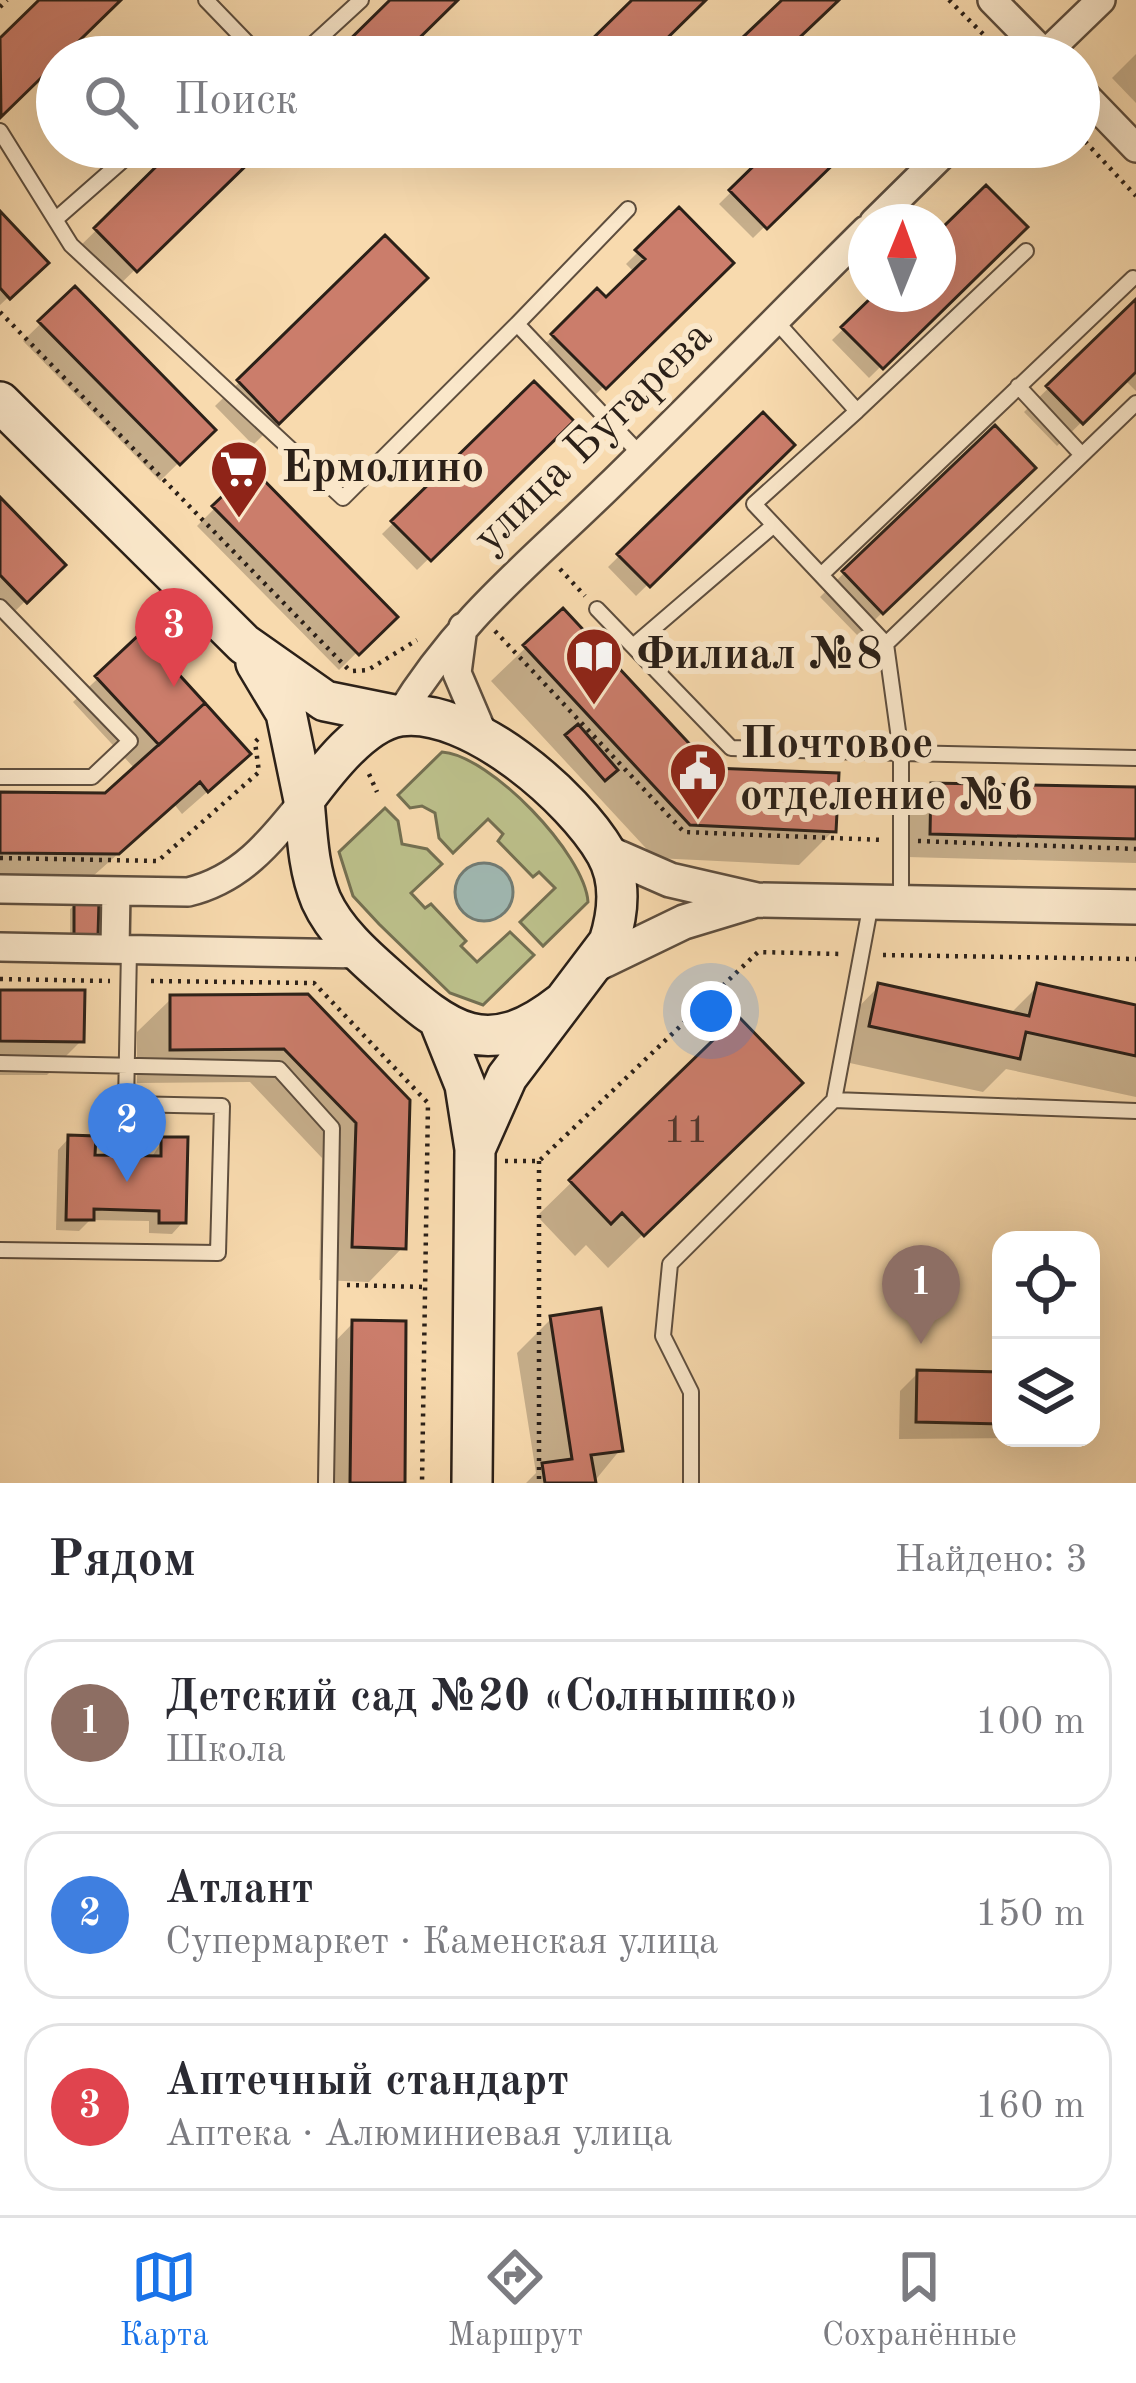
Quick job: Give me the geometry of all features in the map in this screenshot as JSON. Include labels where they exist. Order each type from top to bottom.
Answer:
[{"type":"main road","points":[[0,402],[297,702],[311,866],[322,902],[361,954],[441,1025],[479,1036],[502,1036],[538,1022],[562,1003]]},
{"type":"main road","points":[[297,702],[460,725],[482,734],[555,796],[606,852],[618,896],[617,918],[595,965],[507,1078],[475,1149]]},
{"type":"main road","points":[[304,800],[355,744],[399,716]]},
{"type":"main road","points":[[441,1025],[465,1085],[475,1149],[472,1483]]},
{"type":"street","points":[[992,0],[1026,36]]},
{"type":"street","points":[[1065,36],[1101,0]]},
{"type":"street","points":[[1100,111],[1136,148]]},
{"type":"street","points":[[892,204],[929,168]]},
{"type":"street","name":"улица Бугарева","points":[[399,716],[475,621],[543,550],[848,248]]},
{"type":"street","points":[[475,621],[458,674],[482,734]]},
{"type":"street","points":[[0,889],[188,892],[229,878],[270,842],[304,800]]},
{"type":"street","points":[[606,852],[670,880],[758,900],[1136,907]]},
{"type":"street","points":[[116,891],[122,950]]},
{"type":"street","points":[[595,965],[684,922],[758,900]]},
{"type":"street","points":[[0,947],[361,954]]},
{"type":"lane","points":[[206,0],[237,36]]},
{"type":"lane","points":[[322,36],[361,0]]},
{"type":"lane","points":[[0,131],[71,245],[343,498],[628,208]]},
{"type":"lane","points":[[56,219],[114,168]]},
{"type":"lane","points":[[691,1483],[692,1392],[663,1336],[670,1264],[834,1100],[861,954],[886,903],[901,753],[886,644],[754,504],[1026,251]]},
{"type":"lane","points":[[821,575],[1133,278]]},
{"type":"lane","points":[[775,320],[857,411]]},
{"type":"lane","points":[[517,324],[641,455]]},
{"type":"lane","points":[[1018,386],[1082,455]]},
{"type":"lane","points":[[886,644],[1136,403]]},
{"type":"lane","points":[[633,646],[774,525]]},
{"type":"lane","points":[[0,607],[130,741],[92,777],[0,777]]},
{"type":"lane","points":[[597,609],[731,748],[1136,758]]},
{"type":"lane","points":[[0,1250],[218,1253],[222,1106],[126,1104],[122,950]]},
{"type":"lane","points":[[0,1063],[279,1069],[332,1128],[326,1483]]},
{"type":"lane","points":[[834,1100],[1136,1112]]},
{"type":"path","points":[[0,7],[7,0]]},
{"type":"path","points":[[949,0],[985,36]]},
{"type":"path","points":[[1100,157],[1136,196]]},
{"type":"path","points":[[0,312],[350,671]]},
{"type":"path","points":[[543,550],[597,609]]},
{"type":"path","points":[[475,621],[685,832],[1136,849]]},
{"type":"path","points":[[0,859],[158,861],[260,772],[254,742],[329,673],[368,670],[426,631]]},
{"type":"path","points":[[539,1483],[538,1161],[758,952],[1136,959]]},
{"type":"path","points":[[329,1285],[425,1287]]},
{"type":"green space","points":[[442,752],[485,770],[532,810],[583,882],[588,902],[543,946],[520,922],[555,888],[539,872],[533,877],[498,841],[503,834],[488,819],[453,853],[439,838],[435,813],[422,806],[410,808],[398,795]]},
{"type":"green space","points":[[385,808],[398,821],[402,844],[427,849],[442,864],[411,893],[425,908],[431,904],[466,941],[461,946],[477,962],[510,932],[534,955],[483,1005],[450,993],[353,896],[339,852]]},
{"type":"water","points":[[484,863],[505,871],[513,892],[505,913],[484,921],[463,913],[455,892],[463,871]]},
{"type":"building","points":[[39,0],[121,0],[84,36],[36,36],[36,83],[1,117],[0,38]]},
{"type":"building","points":[[390,0],[458,0],[421,36],[353,36]]},
{"type":"building","points":[[632,0],[706,0],[669,36],[595,36]]},
{"type":"building","points":[[782,0],[839,0],[801,36],[744,36]]},
{"type":"building","points":[[155,168],[243,168],[137,272],[94,228]]},
{"type":"building","points":[[752,168],[829,168],[767,229],[729,190]]},
{"type":"building","points":[[986,185],[1028,227],[956,298],[956,214]]},
{"type":"building","points":[[679,207],[734,263],[606,389],[551,334],[597,288],[606,297],[645,259],[635,250]]},
{"type":"building","points":[[0,211],[49,263],[10,299],[0,288]]},
{"type":"building","points":[[385,235],[428,278],[279,424],[237,380]]},
{"type":"building","points":[[75,286],[216,430],[180,465],[38,321]]},
{"type":"building","points":[[1136,299],[1136,372],[1083,424],[1046,386]]},
{"type":"building","points":[[856,312],[941,312],[883,369],[841,327]]},
{"type":"building","points":[[534,381],[574,421],[431,561],[391,521]]},
{"type":"building","points":[[763,412],[795,445],[650,587],[617,554]]},
{"type":"building","points":[[995,425],[1036,468],[883,614],[842,571]]},
{"type":"building","points":[[252,468],[398,617],[359,655],[212,506]]},
{"type":"building","points":[[0,497],[66,565],[27,603],[0,575]]},
{"type":"building","points":[[563,608],[712,768],[839,773],[836,832],[690,825],[523,645]]},
{"type":"building","points":[[141,633],[205,703],[159,745],[95,676]]},
{"type":"building","points":[[205,703],[251,754],[208,792],[200,782],[119,854],[0,853],[0,792],[105,793]]},
{"type":"building","points":[[578,724],[618,770],[605,781],[565,735]]},
{"type":"building","points":[[931,783],[1136,787],[1136,839],[930,834]]},
{"type":"building","points":[[74,901],[99,901],[98,936],[74,935]]},
{"type":"building","points":[[878,983],[1029,1016],[1037,983],[1136,1005],[1136,1056],[1026,1032],[1020,1059],[869,1026]]},
{"type":"building","points":[[0,990],[85,990],[84,1042],[0,1041]]},
{"type":"building","points":[[308,994],[410,1100],[406,1249],[352,1247],[356,1123],[284,1049],[170,1050],[170,995]]},
{"type":"building","points":[[738,1016],[803,1083],[644,1236],[622,1213],[611,1224],[569,1180]]},
{"type":"building","points":[[68,1135],[96,1136],[95,1155],[161,1156],[161,1137],[188,1137],[186,1223],[159,1223],[159,1211],[94,1209],[94,1220],[66,1220]]},
{"type":"building","points":[[601,1308],[623,1451],[591,1455],[596,1483],[545,1483],[542,1463],[572,1459],[550,1316]]},
{"type":"building","points":[[352,1320],[406,1321],[405,1483],[350,1483]]},
{"type":"building","points":[[917,1370],[992,1372],[992,1424],[916,1422]]},
{"type":"place","name":"Ермолино","points":[[239,520]]},
{"type":"place","name":"Аптечный стандарт","points":[[174,687]]},
{"type":"place","name":"Филиал №8","points":[[594,707]]},
{"type":"place","name":"Почтовое отделение №6","points":[[698,822]]},
{"type":"place","name":"Атлант","points":[[127,1182]]},
{"type":"place","name":"Детский сад №20 «Солнышко»","points":[[921,1344]]}]
